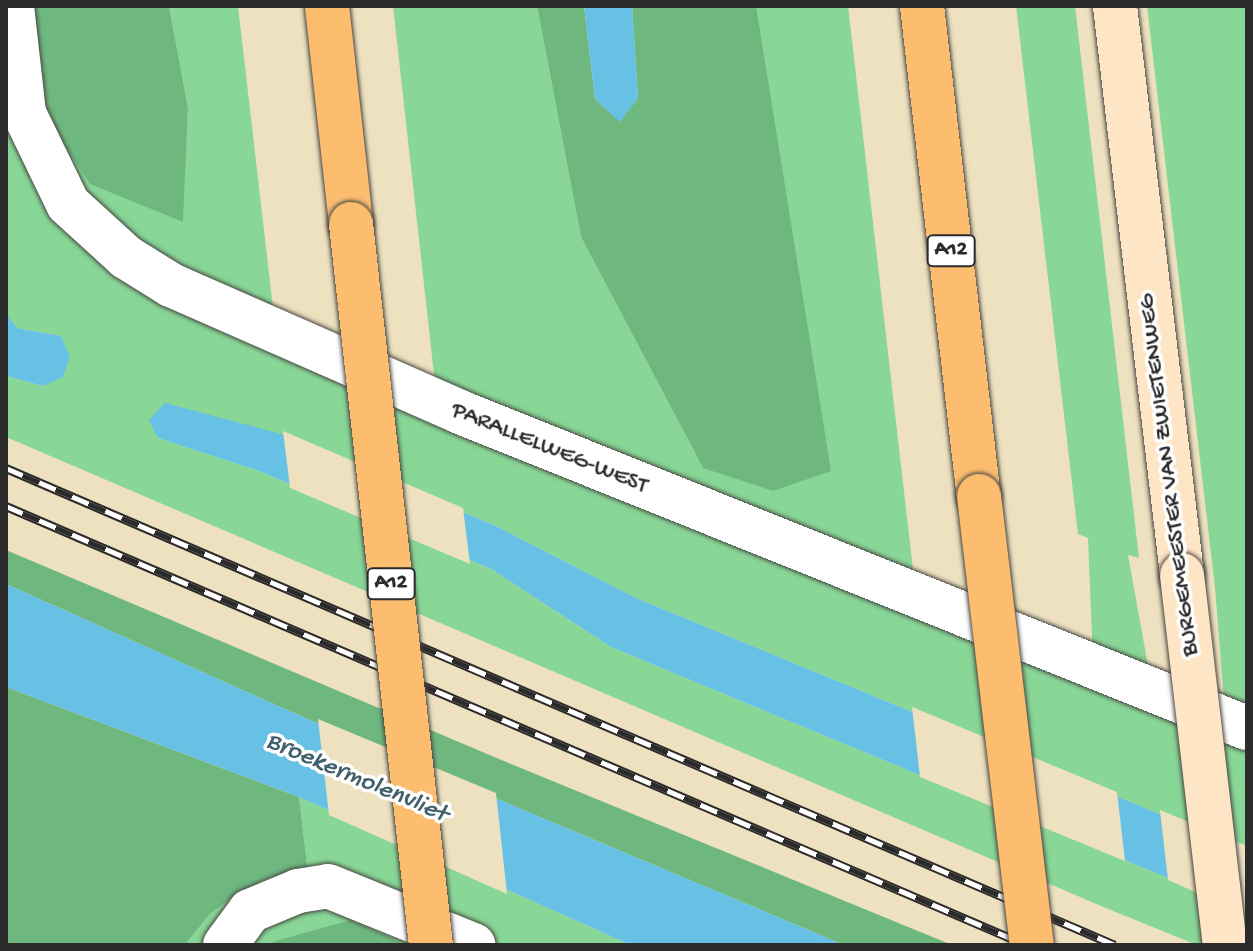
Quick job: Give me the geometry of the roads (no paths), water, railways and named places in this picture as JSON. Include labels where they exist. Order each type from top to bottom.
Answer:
[{"type":"highway","name":"A12","points":[[327,6],[431,945]]},
{"type":"highway","name":"A12","points":[[922,6],[1032,945]]},
{"type":"main road","name":"BURGEMEESTER VAN ZWIETENWEG","points":[[1115,6],[1225,945]]},
{"type":"street","name":"PARALLELWEG-WEST","points":[[12,6],[24,113],[68,204],[126,257],[171,285],[475,418],[1247,728]]},
{"type":"street","points":[[225,945],[250,911],[298,891],[328,886],[473,945]]},
{"type":"water","points":[[584,6],[632,6],[638,98],[620,122],[595,99]]},
{"type":"water","points":[[6,286],[8,316],[17,328],[61,336],[70,357],[63,377],[43,386],[6,376]]},
{"type":"water","points":[[165,403],[281,434],[498,527],[636,598],[1247,850],[1247,911],[611,647],[491,569],[259,471],[158,438],[149,420]]},
{"type":"water","name":"Broekermolenvliet","points":[[6,584],[305,718],[844,945],[631,945],[299,797],[6,687]]},
{"type":"railway","points":[[6,468],[1115,945]]},
{"type":"railway","points":[[6,506],[1027,945]]}]
